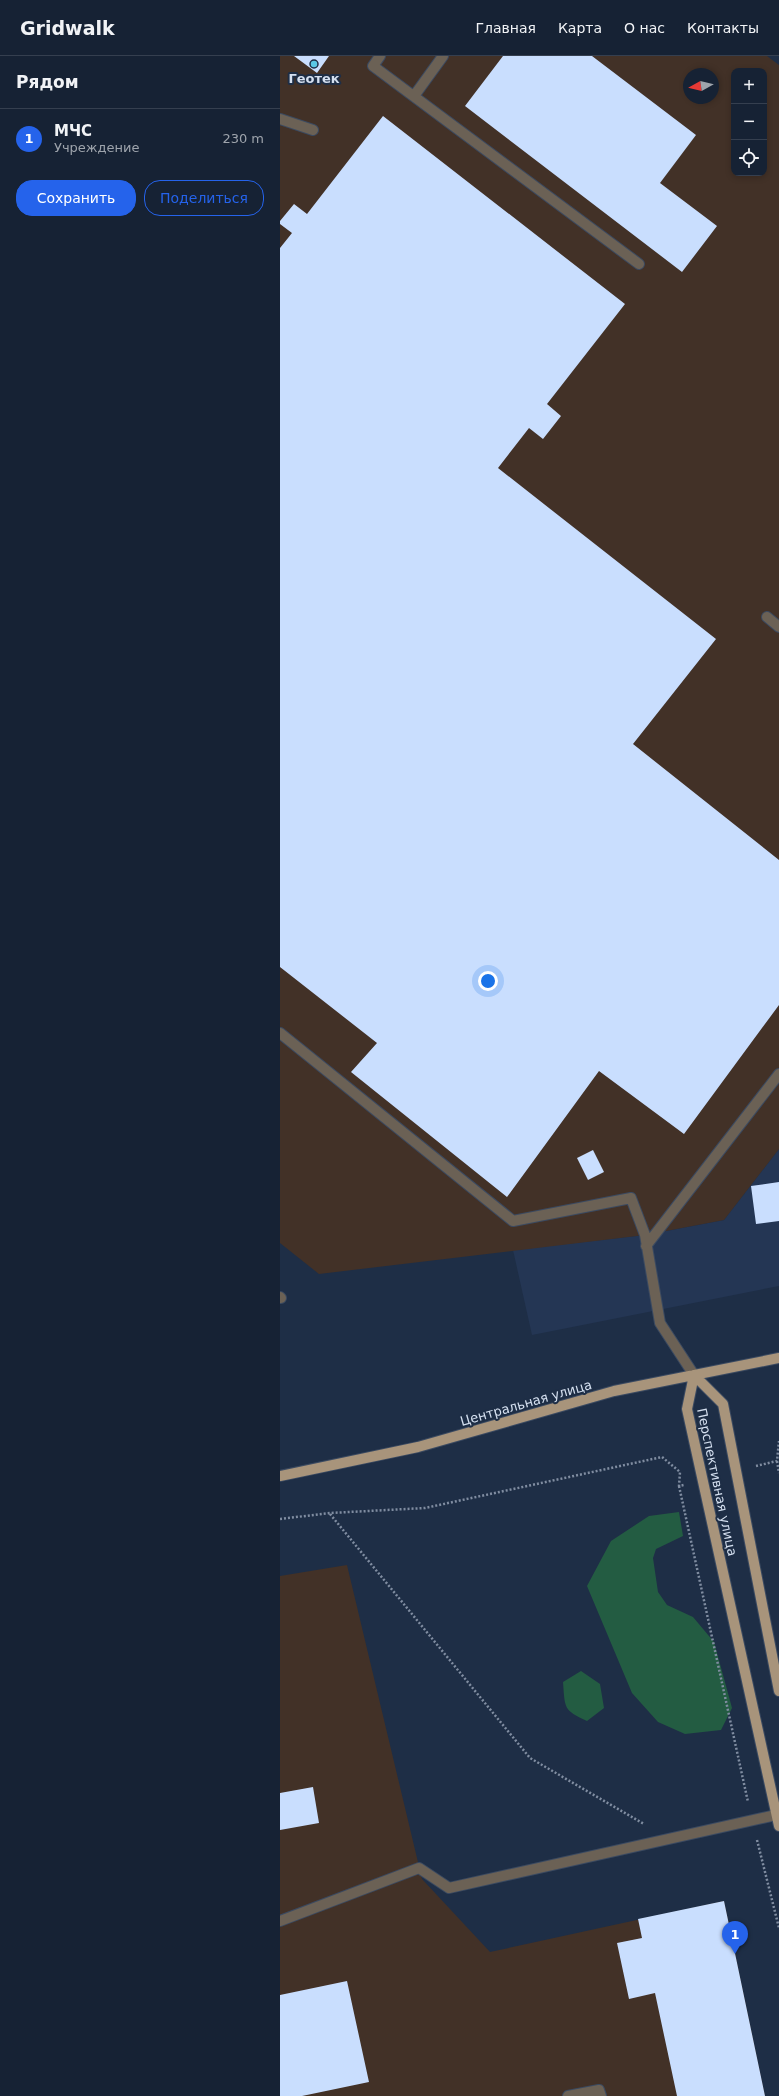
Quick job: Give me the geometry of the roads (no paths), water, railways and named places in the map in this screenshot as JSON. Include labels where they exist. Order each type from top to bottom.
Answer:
[{"type":"main road","name":"Центральная улица","points":[[280,1476],[418,1447],[614,1391],[779,1358]]},
{"type":"main road","name":"Перспективная улица","points":[[694,1375],[723,1404],[778,1685]]},
{"type":"main road","name":"Перспективная улица","points":[[694,1375],[687,1409],[779,1826]]},
{"type":"lane","points":[[380,56],[373,66],[639,264]]},
{"type":"lane","points":[[414,96],[443,56]]},
{"type":"lane","points":[[280,119],[313,130]]},
{"type":"lane","points":[[766,617],[779,627]]},
{"type":"lane","points":[[280,1033],[513,1221],[630,1198],[645,1235],[660,1323],[694,1375]]},
{"type":"lane","points":[[646,1246],[779,1074]]},
{"type":"lane","points":[[280,1921],[419,1868],[449,1888],[740,1824],[752,1819],[776,1815]]},
{"type":"lane","points":[[568,2096],[599,2090],[601,2096]]},
{"type":"place","name":"Геотек","points":[[314,64]]},
{"type":"place","name":"МЧС","points":[[735,1954]]}]
